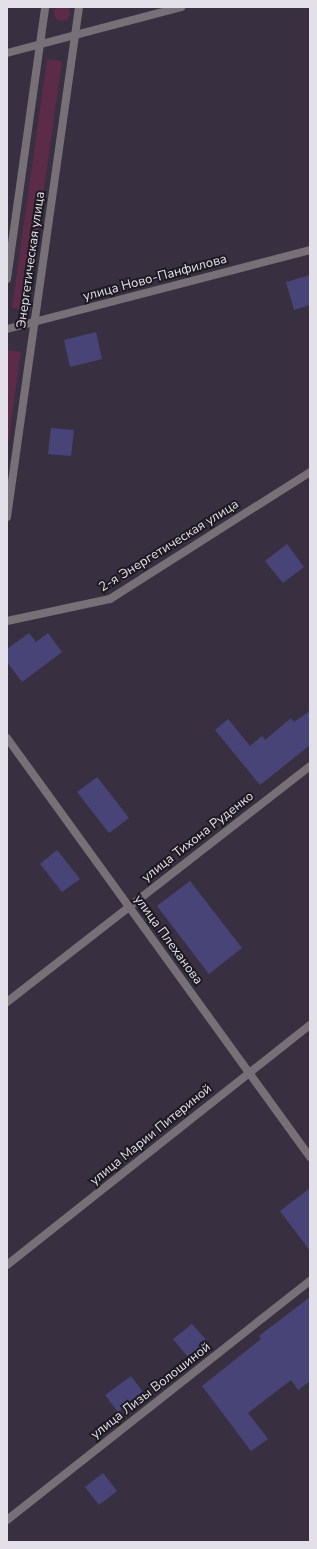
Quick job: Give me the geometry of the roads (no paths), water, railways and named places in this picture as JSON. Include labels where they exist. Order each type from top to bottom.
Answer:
[{"type":"street","name":"Энергетическая улица","points":[[7,279],[45,7]]},
{"type":"street","name":"Энергетическая улица","points":[[7,517],[79,7]]},
{"type":"street","points":[[7,54],[181,7]]},
{"type":"street","name":"улица Ново-Панфилова","points":[[7,329],[310,250]]},
{"type":"street","name":"2-я Энергетическая улица","points":[[7,621],[110,600],[310,472]]},
{"type":"street","name":"улица Плеханова","points":[[7,738],[310,1157]]},
{"type":"street","name":"улица Тихона Руденко","points":[[7,1002],[310,766]]},
{"type":"street","name":"улица Марии Питериной","points":[[7,1265],[310,1025]]},
{"type":"street","name":"улица Лизы Волошиной","points":[[7,1520],[310,1281]]}]
